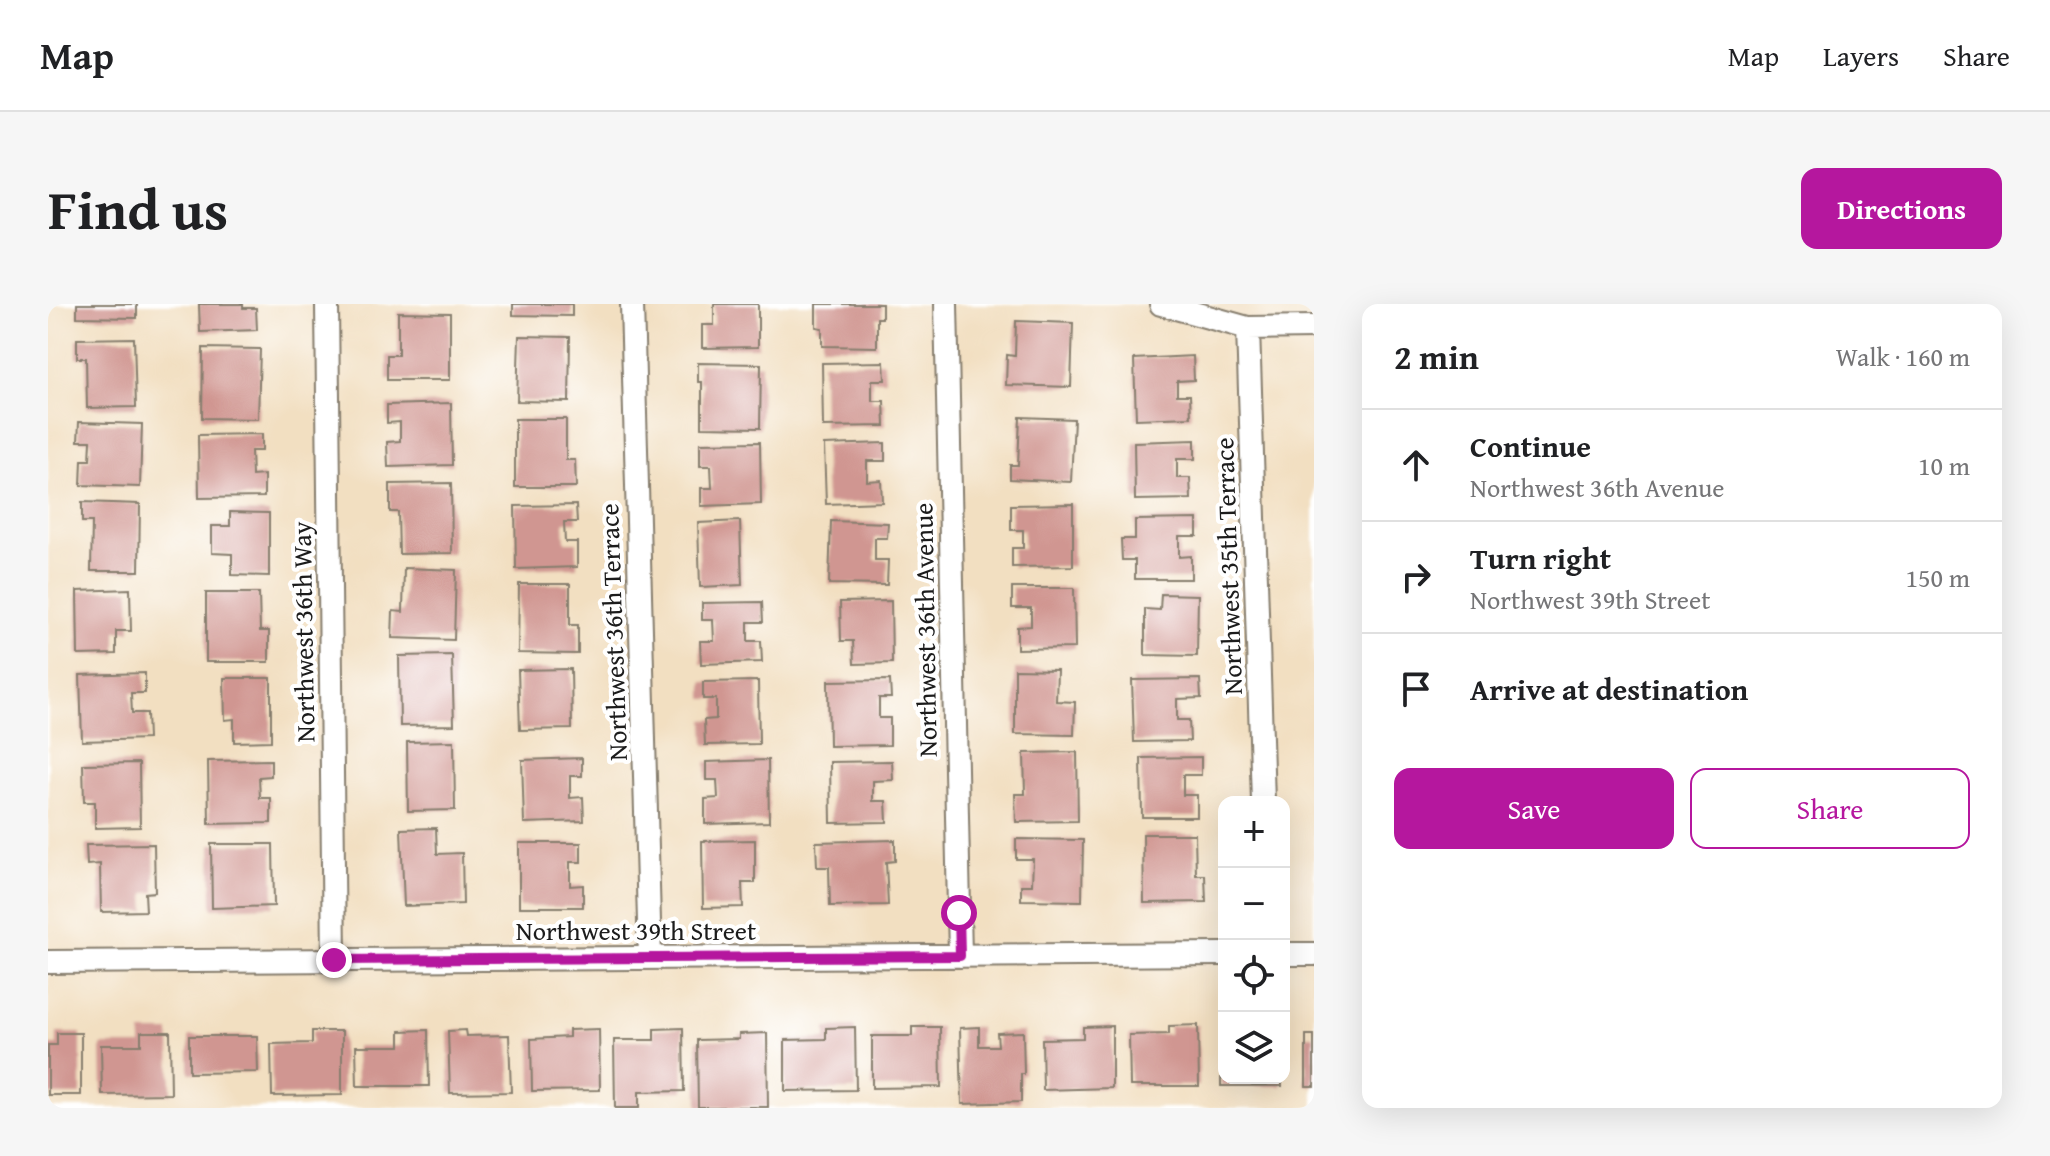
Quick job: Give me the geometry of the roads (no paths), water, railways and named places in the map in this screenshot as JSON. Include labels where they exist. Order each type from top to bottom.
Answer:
[{"type":"street","name":"Northwest 36th Way","points":[[327,304],[334,960]]},
{"type":"street","name":"Northwest 36th Terrace","points":[[632,304],[650,958]]},
{"type":"street","name":"Northwest 36th Avenue","points":[[946,304],[960,956]]},
{"type":"street","points":[[1161,304],[1248,328],[1314,327]]},
{"type":"street","name":"Northwest 35th Terrace","points":[[1248,328],[1263,796]]},
{"type":"street","name":"Northwest 39th Street","points":[[48,962],[1218,954]]},
{"type":"street","points":[[1290,954],[1314,954]]}]
